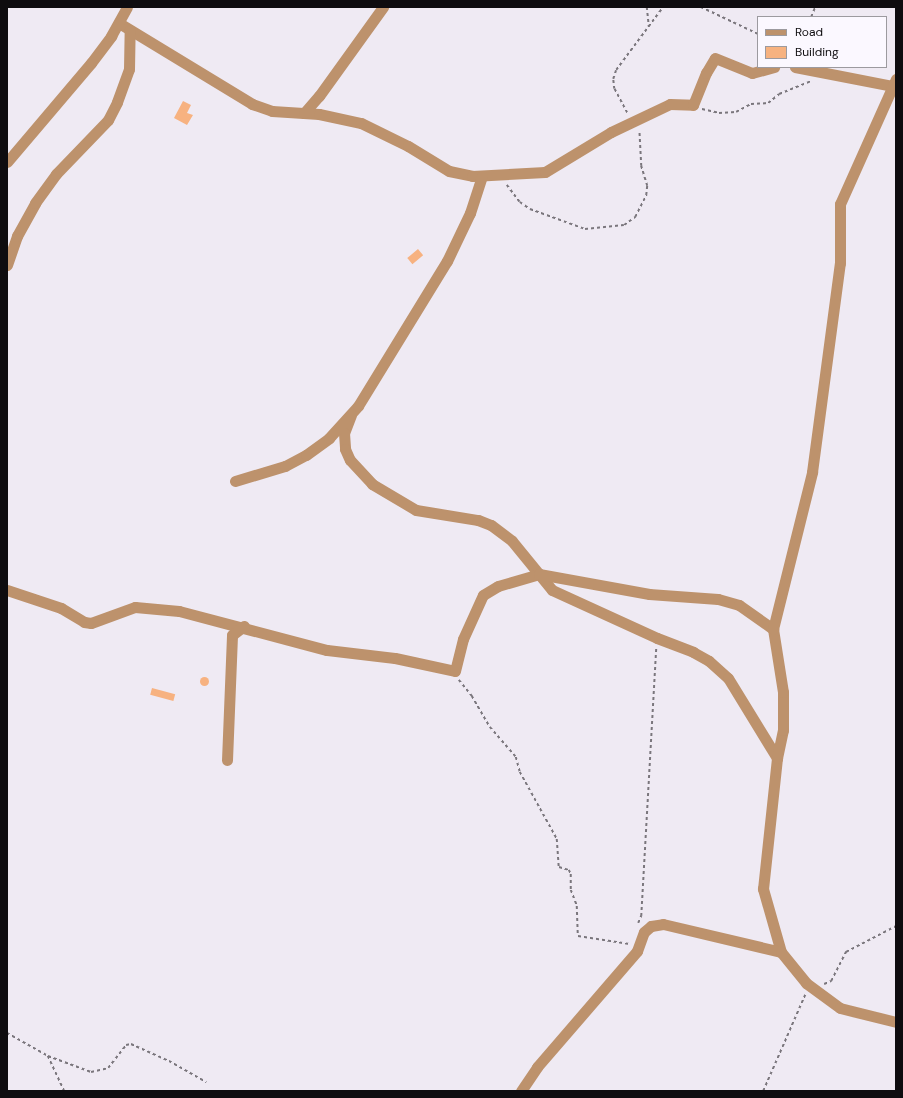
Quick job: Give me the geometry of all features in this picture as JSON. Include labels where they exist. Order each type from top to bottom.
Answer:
[{"type":"street","points":[[7,162],[91,63],[119,23],[127,7]]},
{"type":"street","points":[[304,113],[319,96],[383,7]]},
{"type":"street","points":[[119,23],[252,104],[272,111],[304,113],[360,123],[408,146],[449,171],[462,176],[502,176],[545,172],[610,132],[670,104],[693,105],[706,73],[715,58],[752,74],[771,68]]},
{"type":"street","points":[[7,265],[12,237],[56,174],[108,120],[127,79],[130,30]]},
{"type":"street","points":[[799,68],[823,74],[895,83],[840,204],[840,263],[812,472],[773,629],[783,692],[783,730],[777,758],[763,889],[781,952],[806,983],[840,1008],[896,1022]]},
{"type":"street","points":[[235,481],[285,466],[306,455],[329,438],[351,414],[414,318],[447,261],[470,213],[482,176]]},
{"type":"street","points":[[351,414],[344,433],[345,449],[362,475],[372,484],[416,510],[478,520],[491,525],[512,541],[552,590],[657,638],[693,652],[720,670],[777,758]]},
{"type":"street","points":[[7,590],[61,608],[84,622],[92,623],[135,607],[179,610],[244,626],[327,650],[395,658],[455,671],[463,639],[483,596],[498,586],[539,574],[649,594],[718,599],[739,605],[773,629]]},
{"type":"street","points":[[227,760],[231,641],[234,632],[244,626]]},
{"type":"street","points":[[521,1091],[537,1067],[639,946],[644,932],[651,926],[663,924],[781,952]]},
{"type":"path","points":[[646,7],[649,27]]},
{"type":"path","points":[[502,176],[520,202],[549,217],[588,230],[624,225],[630,222],[641,208],[647,186],[641,166],[639,130],[635,121],[619,102],[613,79],[616,70],[663,7]]},
{"type":"path","points":[[701,7],[757,34]]},
{"type":"path","points":[[693,105],[719,113],[736,112],[752,104],[768,102],[779,94],[823,74]]},
{"type":"path","points":[[637,928],[641,916],[657,638]]},
{"type":"path","points":[[455,671],[490,727],[516,757],[520,772],[557,839],[559,867],[569,870],[571,874],[571,890],[577,906],[578,936],[608,939],[639,946]]},
{"type":"path","points":[[818,992],[823,984],[830,981],[846,952],[896,926]]},
{"type":"path","points":[[763,1091],[766,1079],[787,1041],[805,999],[806,983]]},
{"type":"path","points":[[7,1033],[48,1056],[81,1070],[99,1071],[108,1068],[126,1045],[131,1044],[169,1061],[206,1082]]},
{"type":"path","points":[[48,1056],[64,1091]]},
{"type":"building","points":[[183,101],[191,105],[187,113],[193,115],[187,125],[174,118]]},
{"type":"building","points":[[418,249],[423,255],[412,264],[407,258]]},
{"type":"building","points":[[204,676],[209,681],[204,686],[199,681]]},
{"type":"building","points":[[152,688],[175,694],[173,701],[150,695]]}]
